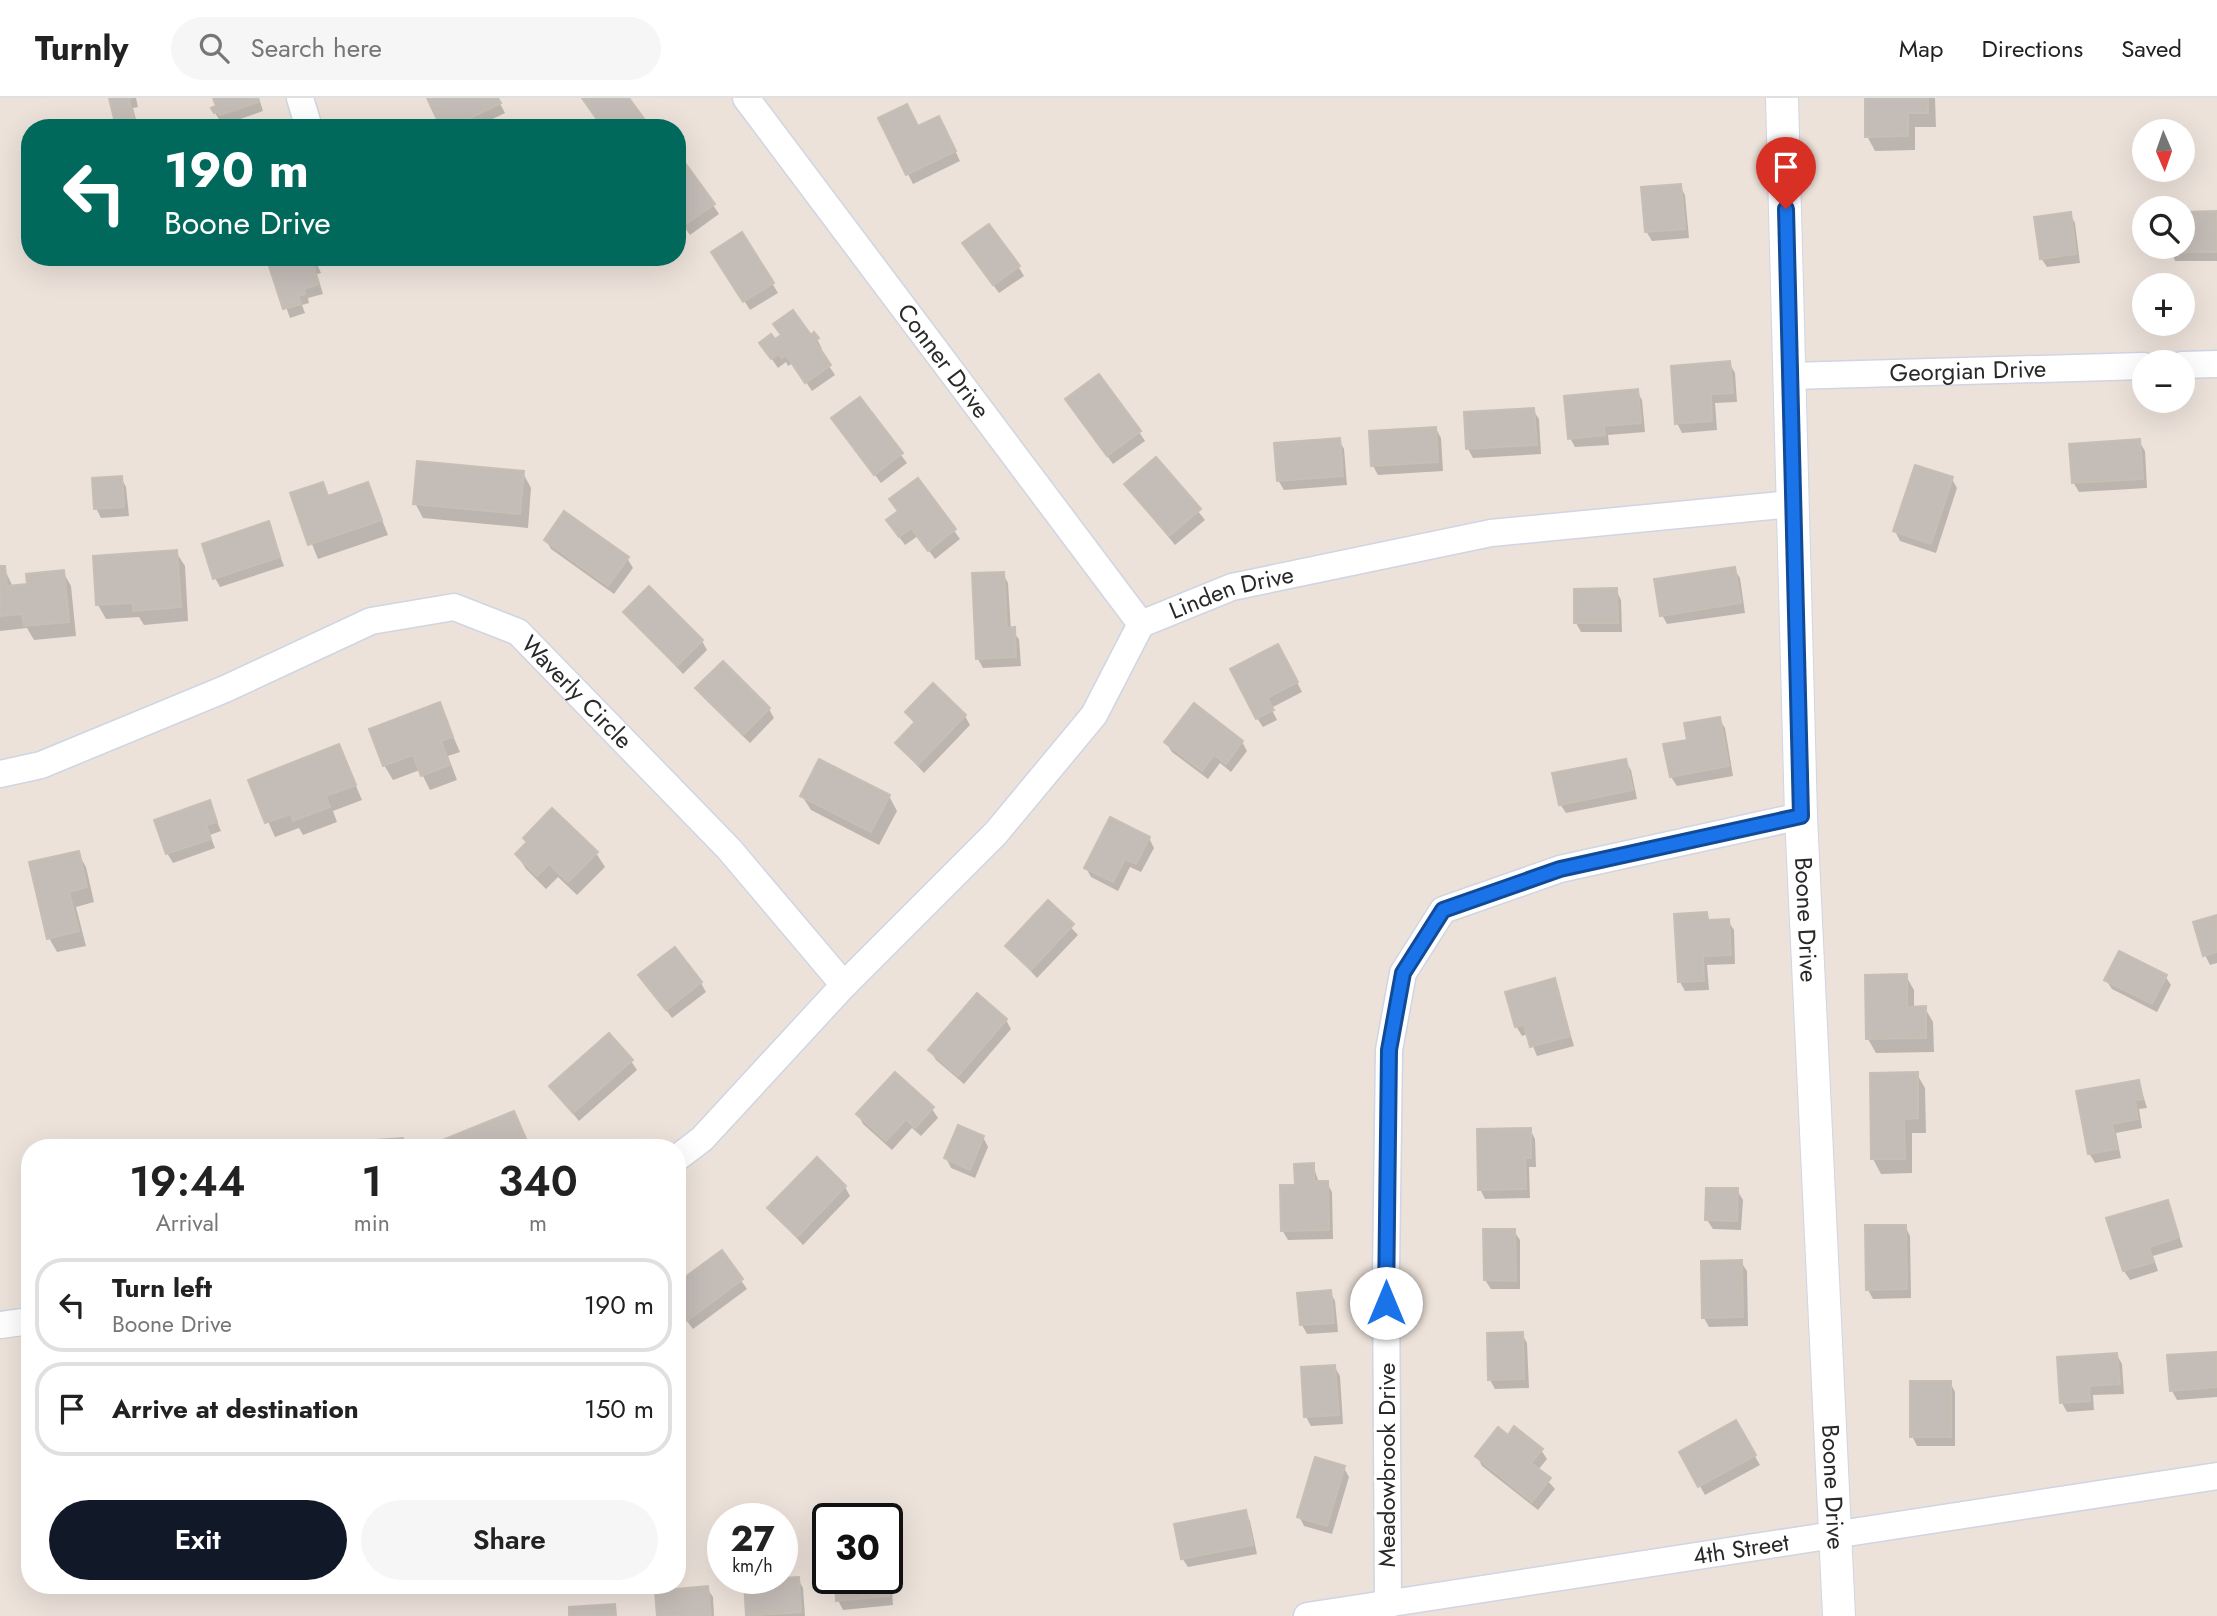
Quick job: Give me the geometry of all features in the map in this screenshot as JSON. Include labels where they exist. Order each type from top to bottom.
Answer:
[{"type":"street","points":[[300,98],[306,119]]},
{"type":"street","name":"Conner Drive","points":[[746,98],[1141,624]]},
{"type":"street","name":"Boone Drive","points":[[1782,98],[1801,816],[1839,1616]]},
{"type":"street","points":[[2195,365],[2217,364]]},
{"type":"street","name":"Georgian Drive","points":[[1791,376],[2132,366]]},
{"type":"street","name":"Linden Drive","points":[[844,985],[996,833],[1094,715],[1141,624],[1232,587],[1491,533],[1792,504]]},
{"type":"street","name":"Waverly Circle","points":[[0,774],[41,765],[78,750],[225,689],[371,621],[454,607],[518,632],[729,849],[844,985]]},
{"type":"street","name":"Meadowbrook Drive","points":[[1388,1605],[1386,1275],[1389,1050],[1403,973],[1443,910],[1560,869],[1801,816]]},
{"type":"street","points":[[686,1151],[702,1139],[844,985]]},
{"type":"street","points":[[0,1325],[21,1322]]},
{"type":"street","name":"4th Street","points":[[1307,1616],[2217,1476]]},
{"type":"building","points":[[109,98],[132,98],[129,99],[134,118],[114,119]]},
{"type":"building","points":[[213,98],[258,98],[259,102],[220,115],[218,112],[214,113],[211,108],[216,106]]},
{"type":"building","points":[[427,98],[498,98],[501,103],[468,119],[437,119]]},
{"type":"building","points":[[582,98],[629,98],[644,119],[597,119]]},
{"type":"building","points":[[1865,98],[1928,98],[1928,113],[1908,113],[1908,136],[1865,137]]},
{"type":"building","points":[[907,104],[918,126],[939,116],[956,151],[906,175],[878,118]]},
{"type":"building","points":[[686,164],[715,204],[686,224]]},
{"type":"building","points":[[1681,184],[1685,229],[1645,232],[1641,187]]},
{"type":"building","points":[[2217,211],[2217,252],[2195,252],[2195,212]]},
{"type":"building","points":[[2071,212],[2076,254],[2040,259],[2034,217]]},
{"type":"building","points":[[989,224],[1020,266],[993,285],[962,243]]},
{"type":"building","points":[[742,232],[774,283],[743,302],[711,252]]},
{"type":"building","points":[[269,266],[313,266],[319,284],[304,289],[305,294],[298,296],[301,304],[283,309]]},
{"type":"building","points":[[793,310],[811,335],[814,332],[819,338],[815,341],[831,365],[805,383],[786,355],[782,358],[779,354],[771,359],[759,343],[771,334],[775,339],[781,335],[773,324]]},
{"type":"building","points":[[1730,361],[1733,393],[1711,394],[1712,421],[1675,424],[1671,366]]},
{"type":"building","points":[[1099,374],[1141,431],[1107,456],[1065,399]]},
{"type":"building","points":[[1638,389],[1641,423],[1604,426],[1605,435],[1568,439],[1564,396]]},
{"type":"building","points":[[860,397],[903,453],[874,475],[831,418]]},
{"type":"building","points":[[1534,408],[1537,445],[1466,449],[1464,412]]},
{"type":"building","points":[[1436,427],[1438,462],[1371,466],[1369,431]]},
{"type":"building","points":[[1340,438],[1343,476],[1277,481],[1274,443]]},
{"type":"building","points":[[2140,439],[2143,479],[2072,483],[2069,444]]},
{"type":"building","points":[[1156,457],[1201,509],[1169,536],[1124,484]]},
{"type":"building","points":[[417,461],[524,471],[520,514],[413,504]]},
{"type":"building","points":[[1915,465],[1953,477],[1931,544],[1893,531]]},
{"type":"building","points":[[122,476],[124,507],[94,509],[92,478]]},
{"type":"building","points":[[918,478],[956,529],[928,551],[911,528],[899,537],[886,520],[898,511],[889,499]]},
{"type":"building","points":[[323,482],[328,496],[368,482],[382,520],[308,545],[290,493]]},
{"type":"building","points":[[564,511],[629,557],[608,586],[544,540]]},
{"type":"building","points":[[269,521],[280,557],[213,579],[202,544]]},
{"type":"building","points":[[177,550],[181,607],[133,611],[133,603],[96,605],[93,556]]},
{"type":"building","points":[[0,566],[5,566],[7,586],[27,584],[26,574],[64,570],[69,622],[24,626],[22,614],[0,616]]},
{"type":"building","points":[[1735,567],[1741,603],[1660,616],[1654,579]]},
{"type":"building","points":[[1004,572],[1007,628],[1015,627],[1016,657],[976,659],[972,573]]},
{"type":"building","points":[[649,586],[703,640],[677,666],[623,612]]},
{"type":"building","points":[[1617,588],[1618,623],[1574,623],[1574,589]]},
{"type":"building","points":[[1278,644],[1298,682],[1267,698],[1274,710],[1256,719],[1230,669]]},
{"type":"building","points":[[723,661],[770,708],[743,735],[695,688]]},
{"type":"building","points":[[933,683],[966,715],[918,765],[895,743],[915,722],[905,712]]},
{"type":"building","points":[[440,702],[453,737],[441,741],[450,765],[421,776],[413,755],[383,766],[369,729]]},
{"type":"building","points":[[1194,703],[1243,741],[1226,764],[1214,755],[1202,771],[1164,742]]},
{"type":"building","points":[[1720,717],[1729,766],[1670,777],[1663,744],[1687,740],[1684,723]]},
{"type":"building","points":[[339,744],[356,785],[326,796],[330,807],[293,821],[291,814],[265,823],[248,780]]},
{"type":"building","points":[[819,759],[890,795],[871,832],[800,796]]},
{"type":"building","points":[[1626,759],[1633,790],[1559,805],[1552,773]]},
{"type":"building","points":[[210,800],[217,822],[206,825],[211,839],[166,854],[154,820]]},
{"type":"building","points":[[552,808],[598,852],[568,882],[549,864],[537,876],[515,854],[527,842],[523,838]]},
{"type":"building","points":[[1110,817],[1150,837],[1136,864],[1125,859],[1113,882],[1084,868]]},
{"type":"building","points":[[79,851],[87,887],[69,892],[79,931],[47,939],[29,862]]},
{"type":"building","points":[[1048,900],[1074,924],[1031,970],[1005,946]]},
{"type":"building","points":[[1707,912],[1708,920],[1729,919],[1731,955],[1703,956],[1704,981],[1678,982],[1674,914]]},
{"type":"building","points":[[2217,915],[2217,952],[2203,956],[2193,922]]},
{"type":"building","points":[[675,947],[702,982],[666,1010],[638,975]]},
{"type":"building","points":[[2119,951],[2167,975],[2152,1004],[2104,980]]},
{"type":"building","points":[[1907,974],[1907,1007],[1926,1006],[1926,1038],[1866,1039],[1865,975]]},
{"type":"building","points":[[1555,978],[1570,1036],[1530,1047],[1524,1025],[1515,1027],[1505,992]]},
{"type":"building","points":[[977,993],[1007,1019],[958,1076],[928,1050]]},
{"type":"building","points":[[609,1033],[633,1060],[573,1113],[549,1086]]},
{"type":"building","points":[[895,1072],[934,1107],[915,1128],[906,1119],[886,1141],[856,1114]]},
{"type":"building","points":[[1918,1072],[1918,1118],[1904,1119],[1905,1159],[1871,1159],[1870,1073]]},
{"type":"building","points":[[2139,1080],[2143,1099],[2135,1100],[2138,1119],[2112,1124],[2117,1149],[2088,1154],[2076,1091]]},
{"type":"building","points":[[514,1111],[526,1139],[445,1139]]},
{"type":"building","points":[[958,1125],[984,1136],[970,1170],[944,1158]]},
{"type":"building","points":[[1531,1128],[1531,1158],[1525,1158],[1526,1189],[1478,1190],[1477,1129]]},
{"type":"building","points":[[817,1157],[846,1186],[797,1237],[767,1208]]},
{"type":"building","points":[[1314,1163],[1314,1181],[1328,1181],[1329,1230],[1281,1231],[1280,1185],[1295,1185],[1294,1164]]},
{"type":"building","points":[[1706,1188],[1738,1188],[1737,1221],[1705,1220]]},
{"type":"building","points":[[2168,1200],[2179,1237],[2149,1247],[2154,1262],[2123,1271],[2106,1218]]},
{"type":"building","points":[[1865,1225],[1906,1225],[1907,1289],[1866,1290]]},
{"type":"building","points":[[1483,1229],[1515,1229],[1516,1281],[1484,1280]]},
{"type":"building","points":[[722,1250],[743,1279],[687,1321],[686,1276]]},
{"type":"building","points":[[1742,1260],[1743,1317],[1702,1318],[1701,1261]]},
{"type":"building","points":[[1331,1290],[1334,1323],[1300,1325],[1297,1293]]},
{"type":"building","points":[[1523,1332],[1524,1379],[1488,1380],[1487,1333]]},
{"type":"building","points":[[2217,1352],[2217,1387],[2170,1391],[2167,1355]]},
{"type":"building","points":[[2117,1353],[2120,1384],[2089,1386],[2090,1401],[2060,1403],[2057,1357]]},
{"type":"building","points":[[1335,1365],[1339,1415],[1304,1417],[1301,1367]]},
{"type":"building","points":[[1910,1381],[1951,1381],[1951,1437],[1910,1437]]},
{"type":"building","points":[[1736,1420],[1756,1455],[1698,1487],[1679,1452]]},
{"type":"building","points":[[1514,1426],[1543,1449],[1531,1463],[1551,1478],[1532,1502],[1475,1456],[1498,1427],[1508,1435]]},
{"type":"building","points":[[1315,1457],[1345,1466],[1327,1526],[1297,1517]]},
{"type":"building","points":[[1246,1510],[1253,1545],[1181,1559],[1174,1524]]},
{"type":"building","points":[[798,1577],[801,1612],[746,1616],[745,1594],[798,1594]]},
{"type":"building","points":[[707,1586],[711,1616],[657,1616],[655,1594],[686,1594],[686,1588]]},
{"type":"building","points":[[836,1594],[889,1594],[889,1596],[836,1601]]},
{"type":"building","points":[[615,1604],[616,1616],[569,1616],[569,1607]]},
{"type":"route","points":[[1386,1303],[1389,1050],[1403,973],[1443,910],[1560,869],[1801,816],[1786,209]]}]
